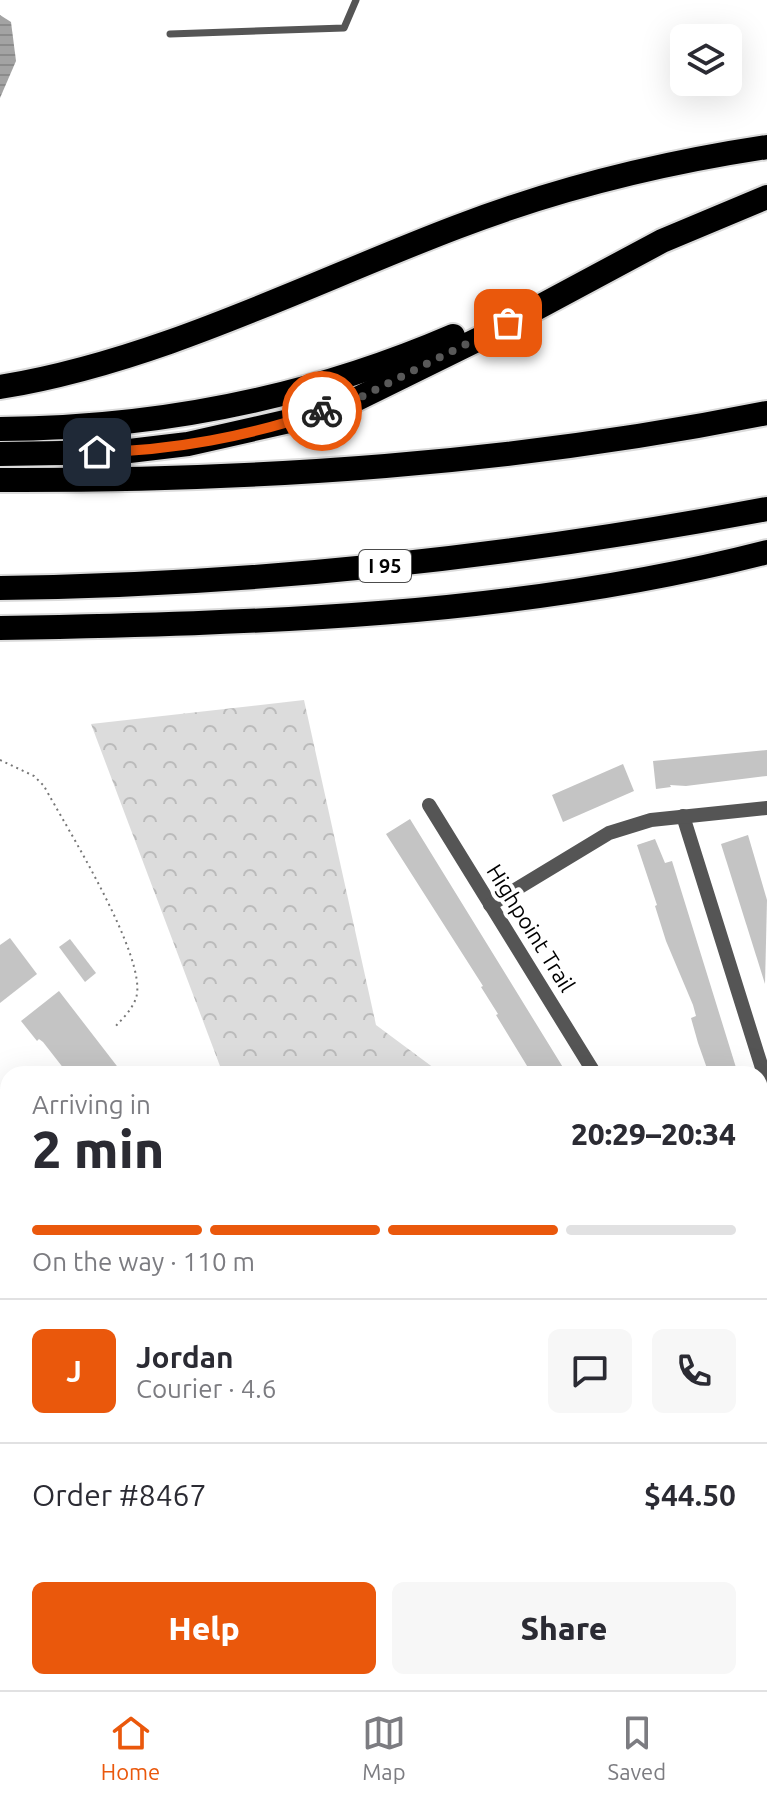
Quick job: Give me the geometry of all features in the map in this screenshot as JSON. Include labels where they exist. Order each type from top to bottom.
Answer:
[{"type":"highway","points":[[0,387],[114,360],[528,202],[596,182],[767,147]]},
{"type":"highway","points":[[0,429],[111,424],[181,416],[324,384],[421,350],[478,325],[656,232],[693,216],[767,194]]},
{"type":"highway","points":[[0,454],[134,450],[188,444],[307,417],[357,399],[455,351],[662,241],[767,194]]},
{"type":"highway","points":[[0,480],[180,479],[406,465],[614,440],[767,413]]},
{"type":"highway","name":"I 95","points":[[0,588],[189,582],[434,562],[630,535],[767,509]]},
{"type":"highway","points":[[0,628],[247,622],[486,604],[686,573],[767,552]]},
{"type":"street","name":"Highpoint Trail","points":[[429,805],[590,1066]]},
{"type":"street","points":[[490,905],[609,833],[651,820],[766,813]]},
{"type":"street","points":[[683,816],[761,1066]]},
{"type":"lane","points":[[170,34],[344,28],[356,0]]},
{"type":"path","points":[[0,760],[34,776],[44,786],[120,925],[137,979],[137,997],[114,1028]]},
{"type":"green space","points":[[304,700],[376,1025],[431,1066],[220,1066],[91,724]]},
{"type":"shaded area","points":[[0,15],[11,22],[16,61],[0,98]]},
{"type":"building","points":[[767,750],[767,776],[656,789],[653,761]]},
{"type":"building","points":[[623,764],[634,791],[563,822],[552,795]]},
{"type":"building","points":[[410,819],[562,1066],[527,1066],[496,1015],[483,986],[386,834]]},
{"type":"building","points":[[748,835],[767,900],[765,984],[721,844]]},
{"type":"building","points":[[655,839],[665,863],[672,861],[736,1066],[706,1066],[691,1018],[696,1016],[693,1005],[666,941],[637,845]]},
{"type":"building","points":[[10,938],[37,974],[0,1003],[0,945]]},
{"type":"building","points":[[70,939],[96,973],[85,982],[59,947]]},
{"type":"building","points":[[59,991],[117,1066],[62,1066],[21,1021]]},
{"type":"way so far","points":[[322,411],[357,399],[508,323]]},
{"type":"route","points":[[97,452],[188,444],[255,430],[322,411]]}]
